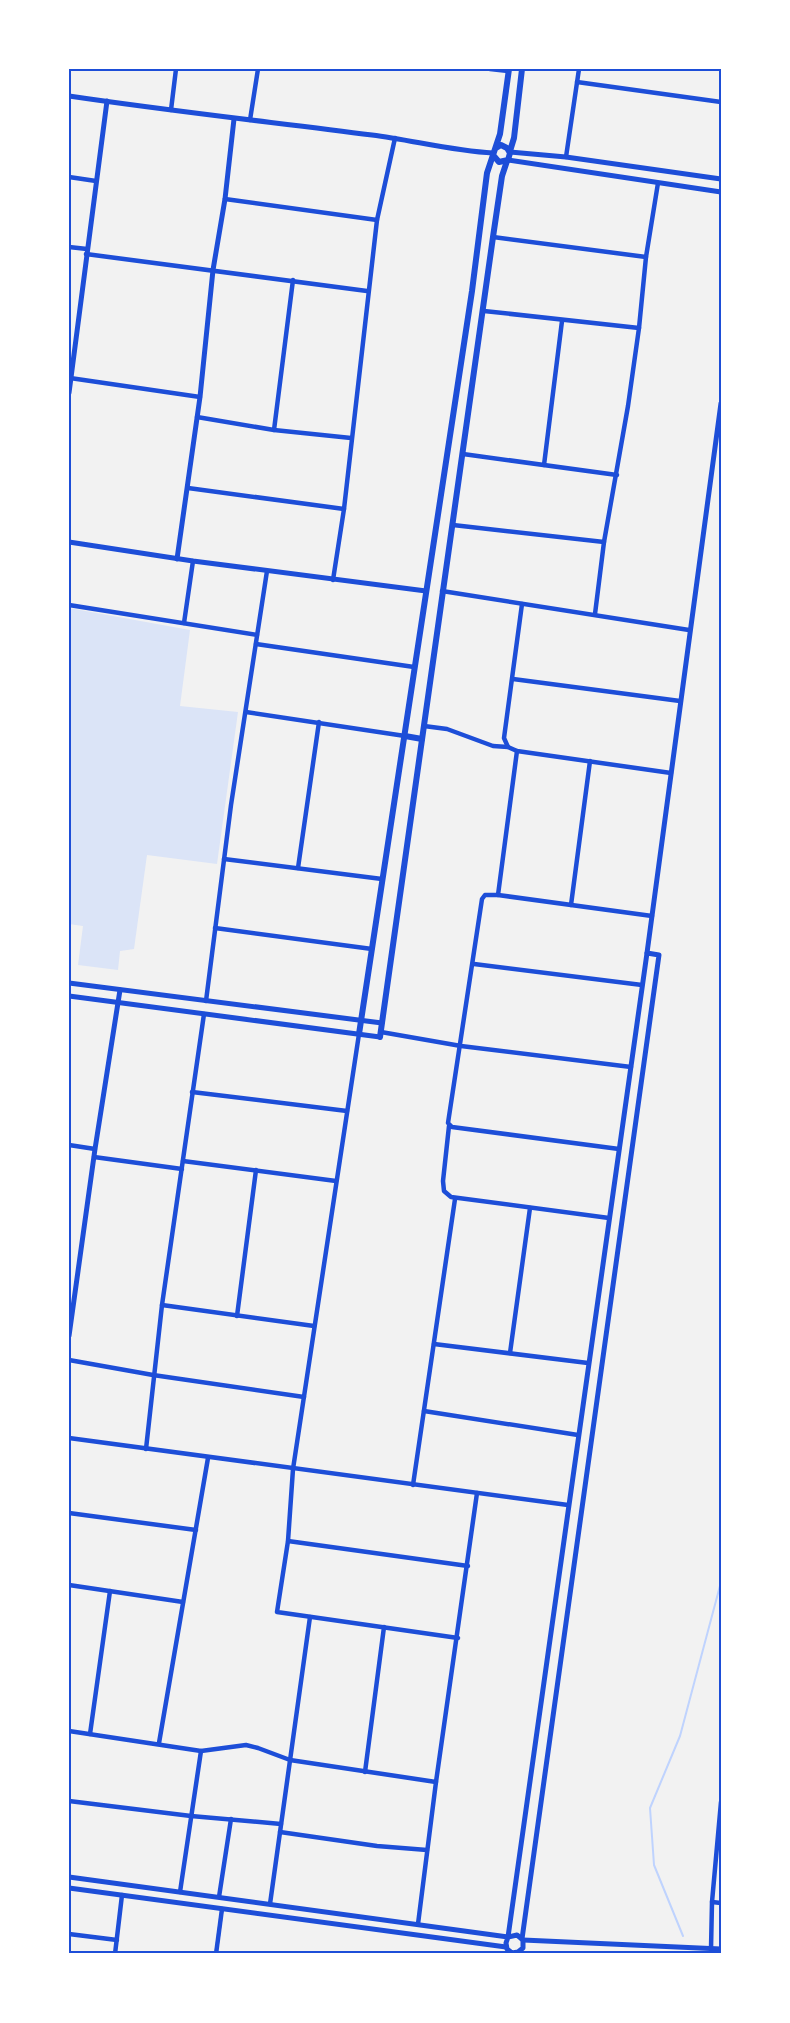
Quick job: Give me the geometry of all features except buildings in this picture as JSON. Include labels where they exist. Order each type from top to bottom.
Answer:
[{"type":"main road","points":[[381,1035],[493,237],[502,176],[514,138],[522,69]]},
{"type":"main road","points":[[359,1034],[472,291],[487,173],[500,134],[509,70]]},
{"type":"main road","points":[[494,152],[503,146],[510,152]]},
{"type":"main road","points":[[494,152],[499,162],[507,160]]},
{"type":"main road","points":[[405,736],[422,739]]},
{"type":"street","points":[[171,110],[176,69]]},
{"type":"street","points":[[250,120],[258,69]]},
{"type":"street","points":[[490,69],[509,70]]},
{"type":"street","points":[[566,158],[579,69]]},
{"type":"street","points":[[577,82],[721,102]]},
{"type":"street","points":[[69,96],[394,138],[472,152],[494,152]]},
{"type":"street","points":[[69,393],[106,101]]},
{"type":"street","points":[[177,559],[200,397],[213,270],[225,199],[234,119]]},
{"type":"street","points":[[333,580],[344,509],[367,291],[377,220],[394,138]]},
{"type":"street","points":[[510,152],[721,179]]},
{"type":"street","points":[[507,160],[721,192]]},
{"type":"street","points":[[69,177],[96,181]]},
{"type":"street","points":[[595,614],[604,542],[617,475],[639,328],[646,257],[658,183]]},
{"type":"street","points":[[225,199],[377,220]]},
{"type":"street","points":[[493,237],[646,257]]},
{"type":"street","points":[[69,247],[86,252],[367,291]]},
{"type":"street","points":[[274,430],[293,280]]},
{"type":"street","points":[[484,311],[639,328]]},
{"type":"street","points":[[544,465],[562,321]]},
{"type":"street","points":[[70,378],[200,397]]},
{"type":"street","points":[[509,1951],[506,1943],[647,953],[721,403]]},
{"type":"street","points":[[197,417],[274,430],[351,438]]},
{"type":"street","points":[[463,454],[617,475]]},
{"type":"street","points":[[188,488],[344,509]]},
{"type":"street","points":[[453,525],[604,542]]},
{"type":"street","points":[[69,542],[177,559],[426,591]]},
{"type":"street","points":[[184,623],[193,561]]},
{"type":"street","points":[[206,1001],[224,860],[267,571]]},
{"type":"street","points":[[442,591],[689,630]]},
{"type":"street","points":[[507,747],[504,738],[522,604]]},
{"type":"street","points":[[69,605],[257,635]]},
{"type":"street","points":[[256,644],[414,667]]},
{"type":"street","points":[[513,679],[680,701]]},
{"type":"street","points":[[246,712],[405,736]]},
{"type":"street","points":[[298,868],[319,722]]},
{"type":"street","points":[[424,726],[447,729],[493,746],[507,747],[517,751],[671,773]]},
{"type":"street","points":[[498,895],[517,751]]},
{"type":"street","points":[[571,905],[590,761]]},
{"type":"street","points":[[224,860],[382,879]]},
{"type":"street","points":[[609,1218],[455,1199],[447,1194],[443,1186],[460,1046],[482,899],[485,895],[652,916]]},
{"type":"street","points":[[215,927],[372,949]]},
{"type":"street","points":[[69,1888],[515,1953],[521,1951],[524,1946],[522,1940],[659,955],[647,953]]},
{"type":"street","points":[[474,963],[642,985]]},
{"type":"street","points":[[69,983],[382,1023]]},
{"type":"street","points":[[69,1336],[120,990]]},
{"type":"street","points":[[69,996],[631,1067]]},
{"type":"street","points":[[170,1009],[171,997]]},
{"type":"street","points":[[146,1449],[162,1305],[204,1014]]},
{"type":"street","points":[[359,1034],[293,1469],[288,1541],[277,1612],[458,1638]]},
{"type":"street","points":[[192,1092],[347,1111]]},
{"type":"street","points":[[449,1126],[619,1149]]},
{"type":"street","points":[[69,1145],[95,1149]]},
{"type":"street","points":[[94,1157],[182,1169]]},
{"type":"street","points":[[183,1161],[336,1181]]},
{"type":"street","points":[[237,1316],[256,1170]]},
{"type":"street","points":[[413,1485],[455,1199]]},
{"type":"street","points":[[510,1353],[530,1208]]},
{"type":"street","points":[[162,1305],[314,1326]]},
{"type":"street","points":[[434,1344],[588,1363]]},
{"type":"street","points":[[69,1360],[304,1397]]},
{"type":"street","points":[[583,1404],[597,1406]]},
{"type":"street","points":[[424,1411],[578,1435]]},
{"type":"street","points":[[69,1438],[568,1505]]},
{"type":"street","points":[[159,1743],[208,1458]]},
{"type":"street","points":[[418,1924],[477,1493]]},
{"type":"street","points":[[69,1513],[196,1530]]},
{"type":"street","points":[[288,1541],[468,1566]]},
{"type":"street","points":[[69,1585],[183,1602]]},
{"type":"street","points":[[90,1734],[110,1591]]},
{"type":"street","points":[[270,1904],[310,1617]]},
{"type":"street","points":[[365,1772],[384,1628]]},
{"type":"street","points":[[69,1731],[201,1750],[246,1745],[290,1760],[436,1782]]},
{"type":"street","points":[[180,1892],[201,1750]]},
{"type":"street","points":[[69,1801],[281,1824]]},
{"type":"street","points":[[711,1949],[712,1902],[721,1802]]},
{"type":"street","points":[[219,1897],[231,1819]]},
{"type":"street","points":[[280,1832],[377,1846],[427,1850]]},
{"type":"street","points":[[714,1874],[721,1874]]},
{"type":"street","points":[[69,1877],[508,1937],[517,1935],[522,1940],[721,1949]]},
{"type":"street","points":[[115,1954],[122,1896]]},
{"type":"street","points":[[205,1907],[206,1896]]},
{"type":"street","points":[[712,1902],[721,1903]]},
{"type":"street","points":[[216,1954],[222,1909]]},
{"type":"street","points":[[69,1934],[117,1940]]},
{"type":"shaded area","points":[[69,608],[190,630],[180,706],[238,712],[217,864],[147,855],[134,949],[120,951],[118,970],[78,965],[83,926],[69,924]]},
{"type":"waterway","points":[[683,1936],[654,1865],[650,1808],[680,1736],[721,1582]]}]
